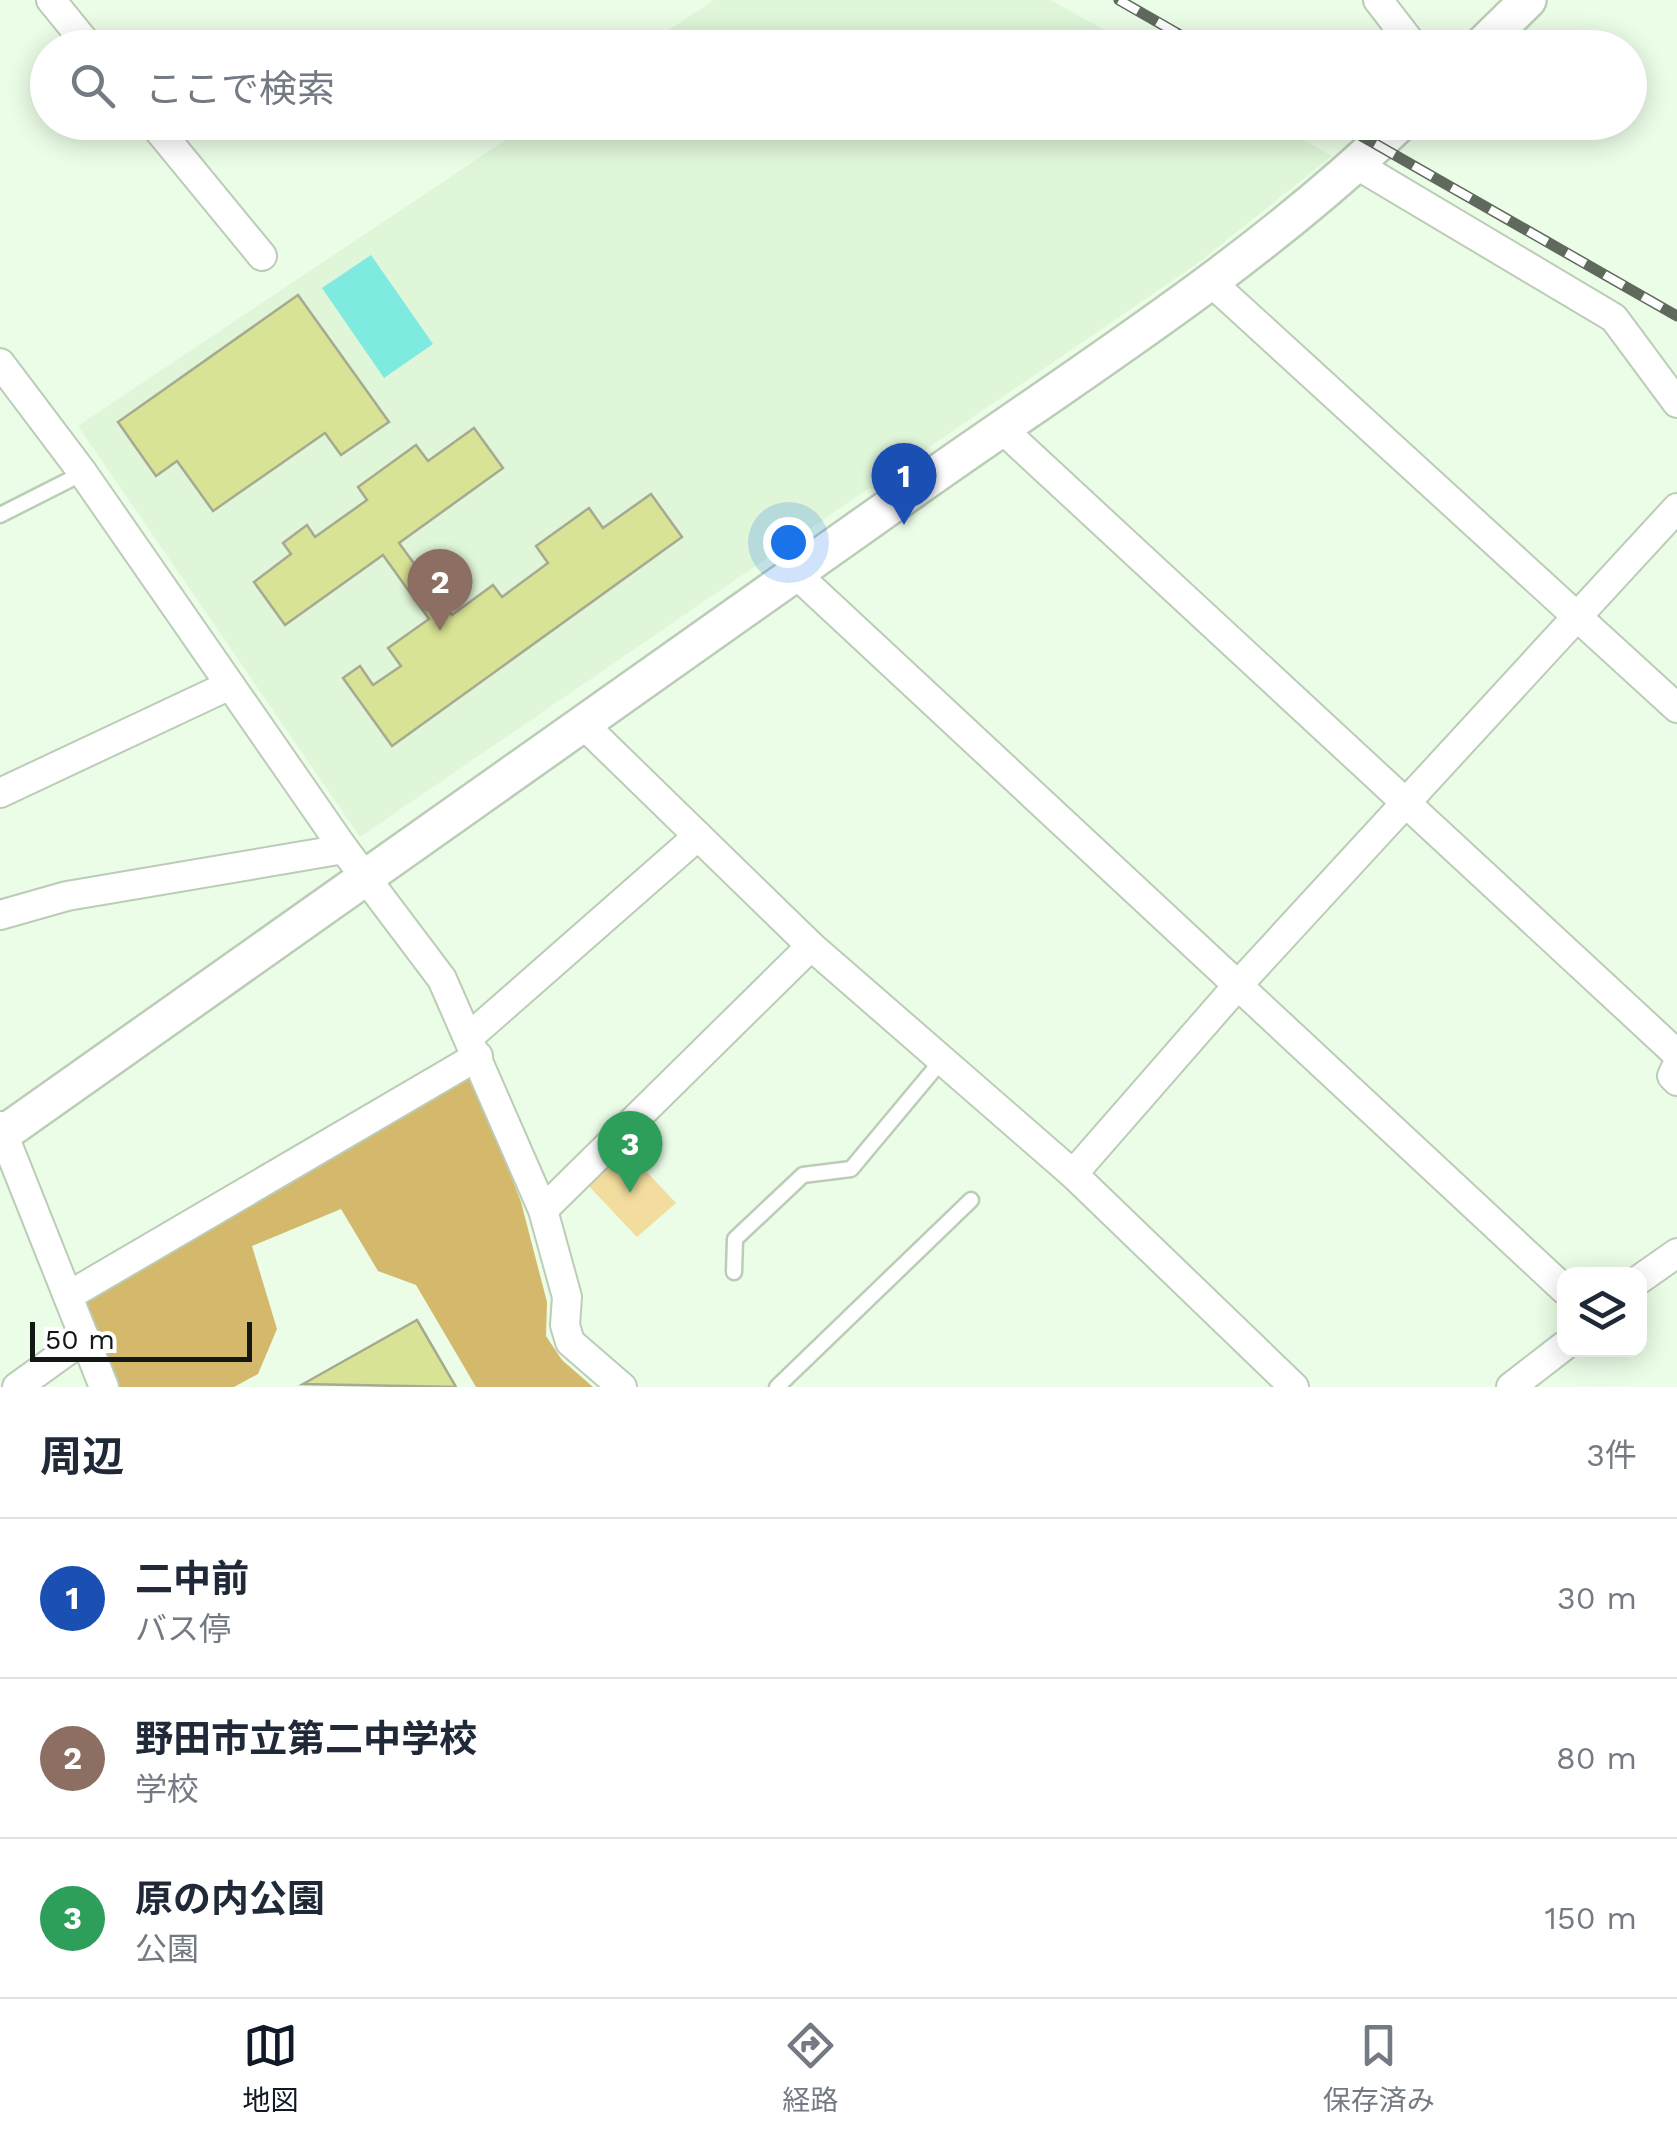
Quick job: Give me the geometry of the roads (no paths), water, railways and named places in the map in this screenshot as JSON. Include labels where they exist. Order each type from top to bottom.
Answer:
[{"type":"street","points":[[50,0],[75,30]]},
{"type":"street","points":[[1378,0],[1401,30]]},
{"type":"street","points":[[1497,30],[1528,0]]},
{"type":"street","points":[[167,140],[262,256]]},
{"type":"street","points":[[104,1387],[1,1132],[355,862],[583,724],[1212,284],[1383,140]]},
{"type":"street","points":[[1357,165],[1614,318],[1677,403]]},
{"type":"street","points":[[1212,284],[1677,708]]},
{"type":"street","points":[[0,363],[83,473],[355,862],[442,978],[543,1210],[567,1297],[565,1325],[570,1342],[622,1387]]},
{"type":"street","points":[[1001,428],[1677,1054]]},
{"type":"street","points":[[1073,1174],[1238,986],[1677,508]]},
{"type":"street","points":[[796,574],[1557,1282]]},
{"type":"street","points":[[0,793],[230,685]]},
{"type":"street","points":[[583,724],[811,946],[1073,1174],[1294,1387]]},
{"type":"street","points":[[68,1296],[473,1046],[698,836]]},
{"type":"street","points":[[0,915],[67,896],[355,862]]},
{"type":"street","points":[[543,1210],[811,946]]},
{"type":"street","points":[[1677,1065],[1672,1076],[1677,1082]]},
{"type":"street","points":[[1647,1274],[1677,1253]]},
{"type":"street","points":[[17,1387],[85,1338]]},
{"type":"street","points":[[1512,1387],[1557,1352]]},
{"type":"lane","points":[[0,516],[83,473]]},
{"type":"lane","points":[[734,1272],[735,1239],[803,1175],[852,1168],[942,1060]]},
{"type":"lane","points":[[777,1387],[971,1200]]},
{"type":"water","points":[[371,255],[433,344],[384,378],[322,288]]},
{"type":"railway","points":[[1119,0],[1172,30]]},
{"type":"railway","points":[[1369,140],[1677,316]]},
{"type":"place","name":"二中前","points":[[904,525]]},
{"type":"place","name":"野田市立第二中学校","points":[[440,631]]},
{"type":"place","name":"原の内公園","points":[[630,1193]]}]
